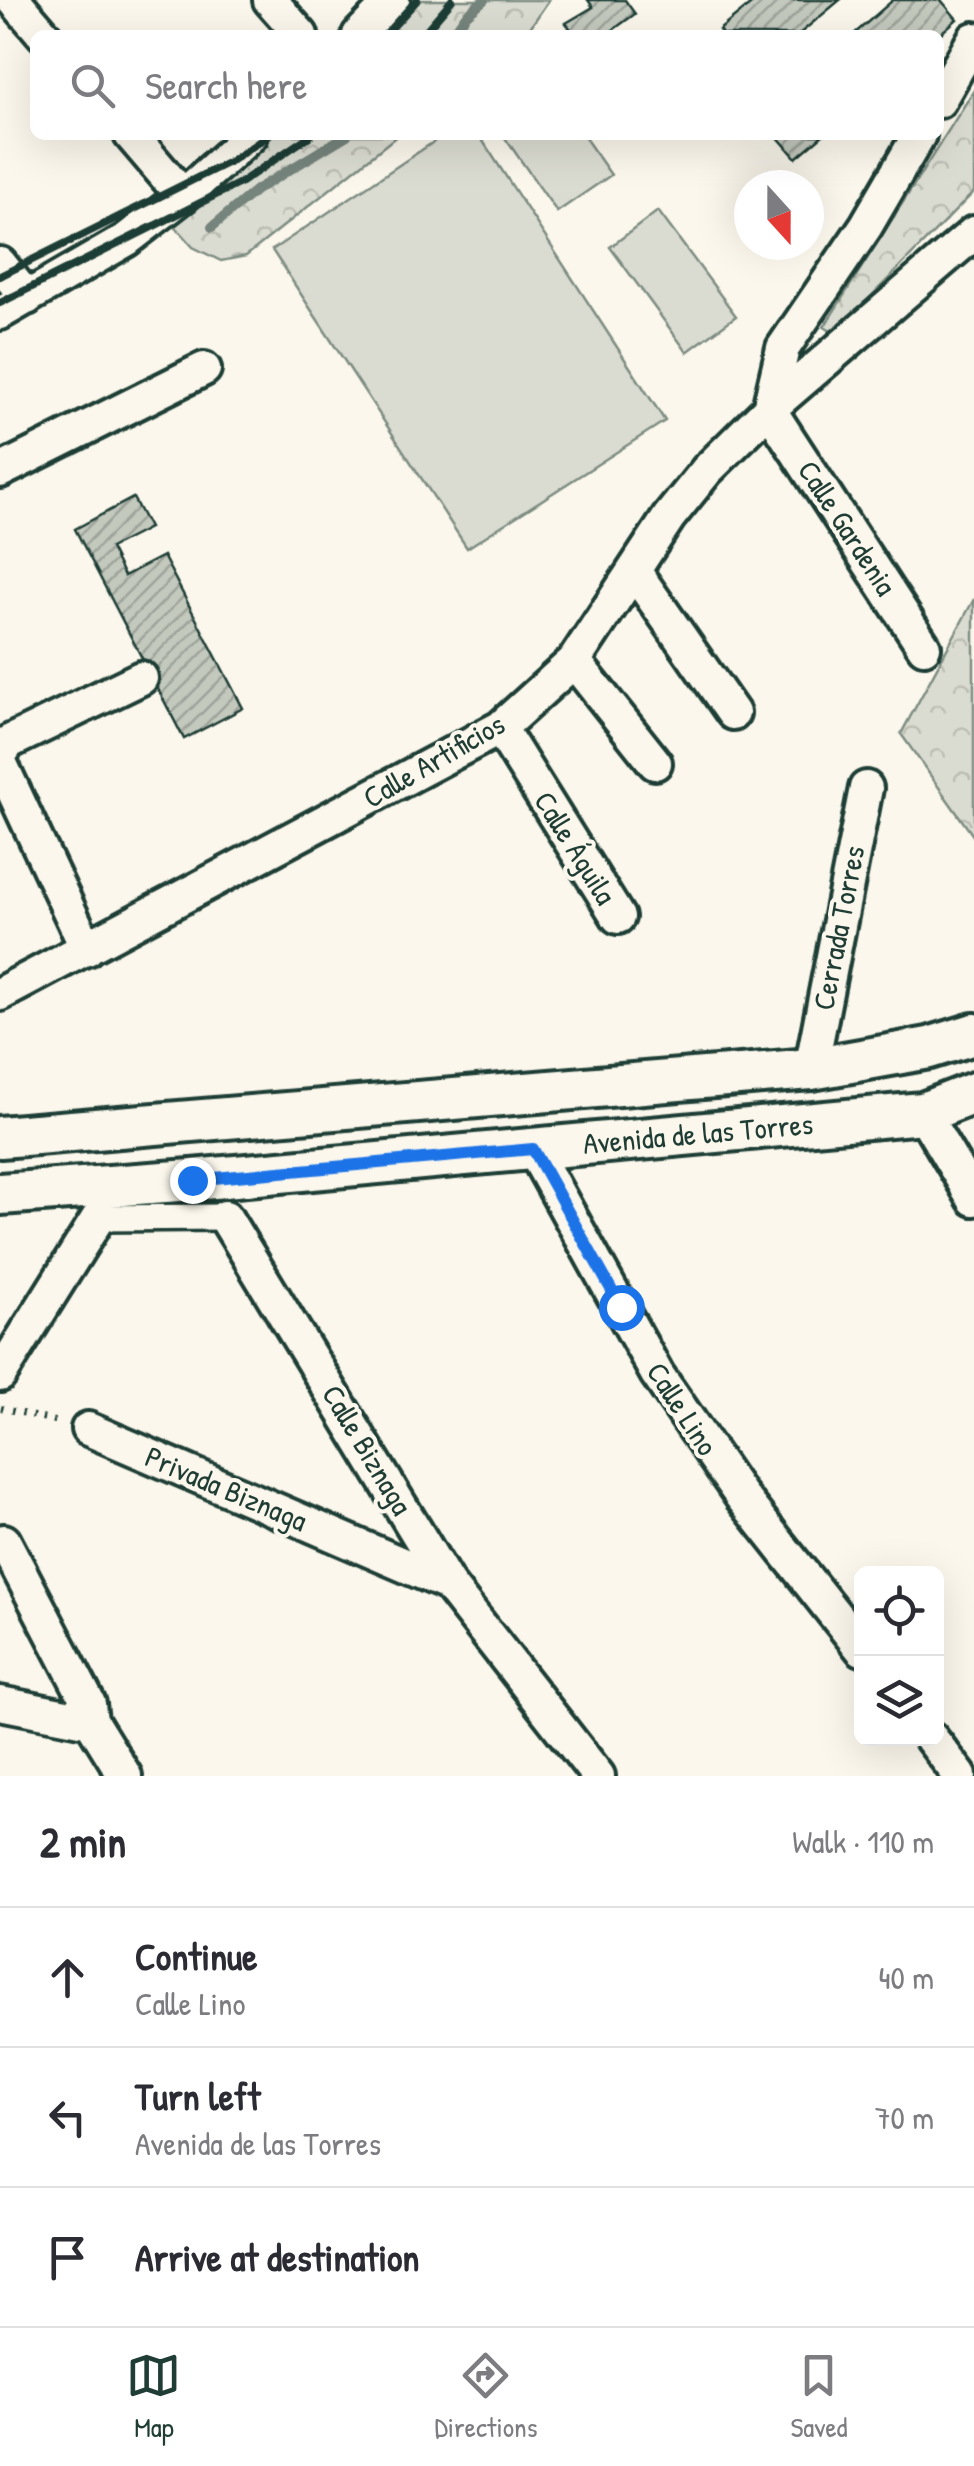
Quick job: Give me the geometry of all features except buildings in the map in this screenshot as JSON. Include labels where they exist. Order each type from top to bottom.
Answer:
[{"type":"street","points":[[14,0],[40,30]]},
{"type":"street","points":[[270,0],[297,30]]},
{"type":"street","points":[[363,30],[394,0]]},
{"type":"street","points":[[944,91],[974,39]]},
{"type":"street","points":[[134,140],[183,196]]},
{"type":"street","points":[[0,264],[14,306],[126,240],[245,140]]},
{"type":"street","points":[[769,409],[784,348],[866,226],[916,140]]},
{"type":"street","name":"Calle Artificios","points":[[0,994],[500,728],[574,661],[669,517],[707,470],[769,409],[974,233]]},
{"type":"street","points":[[0,471],[204,369]]},
{"type":"street","name":"Calle Gardenia","points":[[769,409],[924,647]]},
{"type":"street","points":[[634,570],[732,714]]},
{"type":"street","points":[[574,661],[656,763]]},
{"type":"street","points":[[86,949],[0,756],[8,742],[141,678]]},
{"type":"street","name":"Calle Águila","points":[[500,728],[618,917]]},
{"type":"street","name":"Cerrada Torres","points":[[811,1068],[866,788]]},
{"type":"street","name":"Avenida de las Torres","points":[[0,1137],[811,1068],[930,1048],[974,1034]]},
{"type":"street","points":[[671,1137],[674,1080]]},
{"type":"street","name":"Avenida de las Torres","points":[[0,1194],[922,1113],[974,1093]]},
{"type":"street","points":[[922,1113],[974,1200]]},
{"type":"street","name":"Calle Lino","points":[[533,1149],[658,1374],[741,1496],[854,1639]]},
{"type":"street","name":"Calle Biznaga","points":[[98,1218],[226,1216],[448,1584],[598,1776]]},
{"type":"street","points":[[0,1376],[98,1218]]},
{"type":"street","name":"Privada Biznaga","points":[[88,1429],[448,1584]]},
{"type":"street","points":[[4,1540],[88,1704],[91,1721],[125,1776]]},
{"type":"street","points":[[0,1703],[91,1721]]},
{"type":"street","points":[[937,1746],[960,1776]]},
{"type":"path","points":[[0,1408],[88,1429]]},
{"type":"green space","points":[[408,0],[549,0],[528,30],[379,30]]},
{"type":"green space","points":[[974,90],[974,192],[835,333],[824,327],[944,140]]},
{"type":"green space","points":[[260,140],[392,140],[246,256],[221,261],[193,247],[170,221]]},
{"type":"green space","points":[[437,140],[482,140],[665,421],[467,548],[272,250]]},
{"type":"green space","points":[[507,140],[586,140],[611,175],[557,212]]},
{"type":"green space","points":[[658,211],[736,316],[687,352],[610,247]]},
{"type":"green space","points":[[974,599],[974,837],[901,734]]},
{"type":"waterway","points":[[456,30],[484,0]]},
{"type":"waterway","points":[[212,227],[256,190],[339,140]]},
{"type":"railway","points":[[390,30],[417,0]]},
{"type":"railway","points":[[426,30],[452,0]]},
{"type":"railway","points":[[0,276],[231,161],[262,140]]},
{"type":"railway","points":[[0,303],[240,183],[304,140]]},
{"type":"route","points":[[192,1180],[533,1149],[621,1307]]}]
